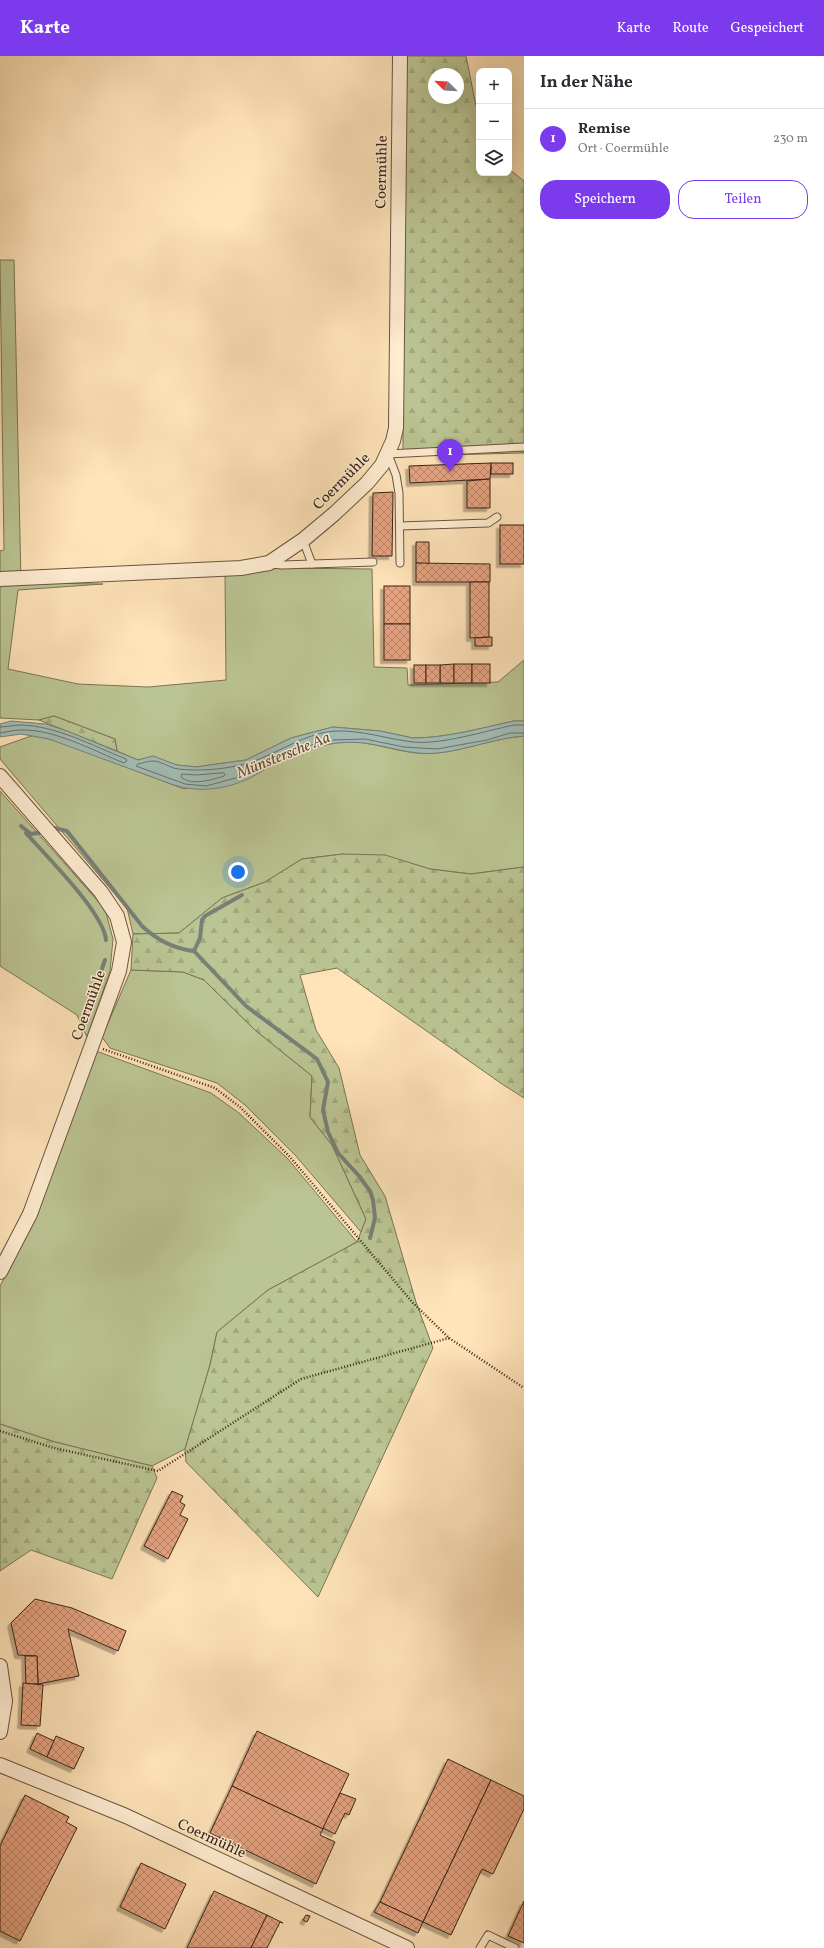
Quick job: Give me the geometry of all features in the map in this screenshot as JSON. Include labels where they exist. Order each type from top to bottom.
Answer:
[{"type":"street","name":"Coermühle","points":[[0,579],[241,568],[268,564],[303,540],[334,514],[382,465],[388,454],[396,428],[400,56]]},
{"type":"street","name":"Coermühle","points":[[0,776],[101,892],[117,916],[124,942],[119,971],[30,1214],[0,1272]]},
{"type":"street","points":[[0,1666],[5,1701],[0,1732]]},
{"type":"street","name":"Coermühle","points":[[0,1765],[126,1816],[407,1948]]},
{"type":"lane","points":[[400,563],[399,493],[396,475],[388,454],[524,447]]},
{"type":"lane","points":[[400,526],[488,523],[496,517]]},
{"type":"lane","points":[[303,540],[312,564]]},
{"type":"lane","points":[[268,564],[282,566],[373,562]]},
{"type":"lane","points":[[480,1948],[488,1935],[515,1948]]},
{"type":"path","points":[[92,1043],[109,1052],[215,1088],[240,1106],[290,1157],[413,1303],[449,1338],[524,1388]]},
{"type":"path","points":[[0,1431],[54,1448],[158,1472],[301,1380],[449,1338]]},
{"type":"green space","points":[[404,56],[466,56],[476,106],[476,176],[512,176],[512,171],[524,181],[524,453],[403,456]]},
{"type":"green space","points":[[0,260],[14,260],[21,583],[103,584],[18,590],[8,669],[78,684],[148,687],[226,680],[225,576],[275,568],[372,569],[374,667],[407,668],[408,685],[498,682],[524,660],[524,721],[514,721],[426,738],[413,738],[380,731],[333,727],[291,738],[246,760],[196,767],[177,765],[153,757],[138,760],[117,751],[115,739],[54,716],[39,720],[0,718],[0,551],[4,550]]},
{"type":"green space","points":[[54,716],[115,739],[117,751],[39,720]]},
{"type":"green space","points":[[34,735],[64,743],[184,789],[280,760],[311,748],[332,743],[365,743],[428,754],[524,736],[524,867],[471,874],[430,869],[413,864],[343,854],[302,859],[265,882],[222,898],[179,933],[133,934],[127,908],[0,759],[0,747]]},
{"type":"green space","points":[[0,791],[105,909],[113,939],[110,971],[87,1037],[77,1015],[0,966]]},
{"type":"green space","points":[[343,854],[385,855],[430,869],[471,874],[524,867],[524,1098],[337,968],[300,975],[316,1030],[339,1068],[360,1155],[385,1196],[416,1302],[433,1348],[318,1597],[186,1462],[185,1449],[210,1365],[217,1332],[268,1290],[357,1242],[366,1219],[332,1145],[310,1117],[312,1076],[255,1030],[204,980],[183,972],[131,970],[133,934],[179,933],[222,898],[265,882],[302,859]]},
{"type":"green space","points":[[131,970],[183,972],[204,980],[255,1030],[312,1076],[310,1117],[332,1145],[366,1219],[361,1232],[295,1155],[245,1105],[217,1083],[110,1048],[102,1037]]},
{"type":"green space","points":[[96,1051],[211,1093],[239,1113],[288,1159],[357,1242],[268,1290],[217,1332],[210,1365],[185,1449],[152,1466],[55,1442],[0,1424],[0,1286],[37,1216]]},
{"type":"green space","points":[[0,1424],[55,1442],[152,1466],[157,1478],[112,1579],[31,1550],[0,1571]]},
{"type":"water","name":"Münstersche Aa","points":[[11,721],[46,724],[138,760],[153,756],[177,765],[196,767],[246,760],[291,738],[333,727],[380,731],[413,738],[426,738],[514,721],[524,721],[524,736],[429,754],[355,742],[329,744],[289,755],[250,778],[231,785],[211,789],[191,789],[171,784],[49,739],[21,734],[0,737],[0,724]]},
{"type":"building","points":[[491,463],[513,463],[513,474],[491,474]]},
{"type":"building","points":[[491,463],[490,479],[410,483],[409,466]]},
{"type":"building","points":[[490,479],[490,508],[467,508],[467,481]]},
{"type":"building","points":[[393,492],[392,556],[372,556],[373,493]]},
{"type":"building","points":[[500,525],[524,525],[524,564],[500,564]]},
{"type":"building","points":[[416,542],[429,542],[429,564],[416,563]]},
{"type":"building","points":[[416,563],[490,564],[490,582],[416,582]]},
{"type":"building","points":[[470,582],[489,582],[489,637],[470,638]]},
{"type":"building","points":[[384,586],[410,586],[410,624],[384,624]]},
{"type":"building","points":[[384,624],[410,624],[410,660],[384,660]]},
{"type":"building","points":[[492,637],[492,646],[475,646],[475,638]]},
{"type":"building","points":[[454,664],[454,683],[440,683],[440,665]]},
{"type":"building","points":[[454,664],[472,664],[472,683],[454,683]]},
{"type":"building","points":[[472,664],[490,664],[490,683],[472,683]]},
{"type":"building","points":[[414,665],[426,665],[426,683],[414,683]]},
{"type":"building","points":[[426,665],[440,665],[440,683],[426,683]]},
{"type":"building","points":[[172,1491],[183,1496],[180,1502],[185,1505],[180,1515],[188,1519],[168,1559],[144,1546]]},
{"type":"building","points":[[35,1599],[72,1608],[126,1631],[118,1651],[68,1629],[79,1676],[38,1684],[37,1656],[18,1655],[11,1623]]},
{"type":"building","points":[[25,1656],[37,1656],[38,1684],[26,1684]]},
{"type":"building","points":[[23,1683],[43,1685],[40,1726],[21,1725]]},
{"type":"building","points":[[257,1731],[349,1774],[323,1829],[232,1786]]},
{"type":"building","points":[[37,1733],[54,1741],[47,1757],[30,1749]]},
{"type":"building","points":[[56,1736],[84,1748],[74,1769],[47,1757]]},
{"type":"building","points":[[448,1759],[491,1780],[423,1922],[380,1902]]},
{"type":"building","points":[[491,1780],[524,1796],[524,1809],[493,1874],[482,1869],[451,1935],[423,1922]]},
{"type":"building","points":[[232,1786],[323,1829],[320,1835],[335,1842],[316,1884],[210,1833]]},
{"type":"building","points":[[340,1793],[356,1799],[349,1815],[345,1813],[335,1834],[323,1828]]},
{"type":"building","points":[[25,1795],[69,1817],[66,1822],[77,1828],[20,1941],[0,1931],[0,1846]]},
{"type":"building","points":[[141,1863],[186,1884],[165,1929],[120,1907]]},
{"type":"building","points":[[214,1891],[267,1915],[251,1948],[187,1948]]},
{"type":"building","points":[[524,1901],[524,1943],[508,1936]]},
{"type":"building","points":[[380,1902],[423,1922],[418,1933],[374,1912]]},
{"type":"building","points":[[267,1915],[283,1923],[280,1922],[267,1948],[251,1948]]},
{"type":"building","points":[[306,1915],[310,1916],[307,1922],[303,1920]]},
{"type":"waterway","points":[[21,826],[31,834],[45,832]]},
{"type":"waterway","points":[[51,829],[54,828],[67,831],[142,926],[166,943],[194,951],[246,1006],[317,1059],[328,1082],[323,1110],[328,1132],[338,1153],[359,1176],[370,1191],[373,1200],[375,1218],[370,1238]]},
{"type":"waterway","points":[[26,833],[85,900],[103,929],[106,940]]},
{"type":"waterway","points":[[194,951],[200,938],[202,920],[205,916],[242,895]]},
{"type":"waterway","points":[[89,1006],[105,960]]},
{"type":"place","name":"Remise","points":[[450,472]]}]
